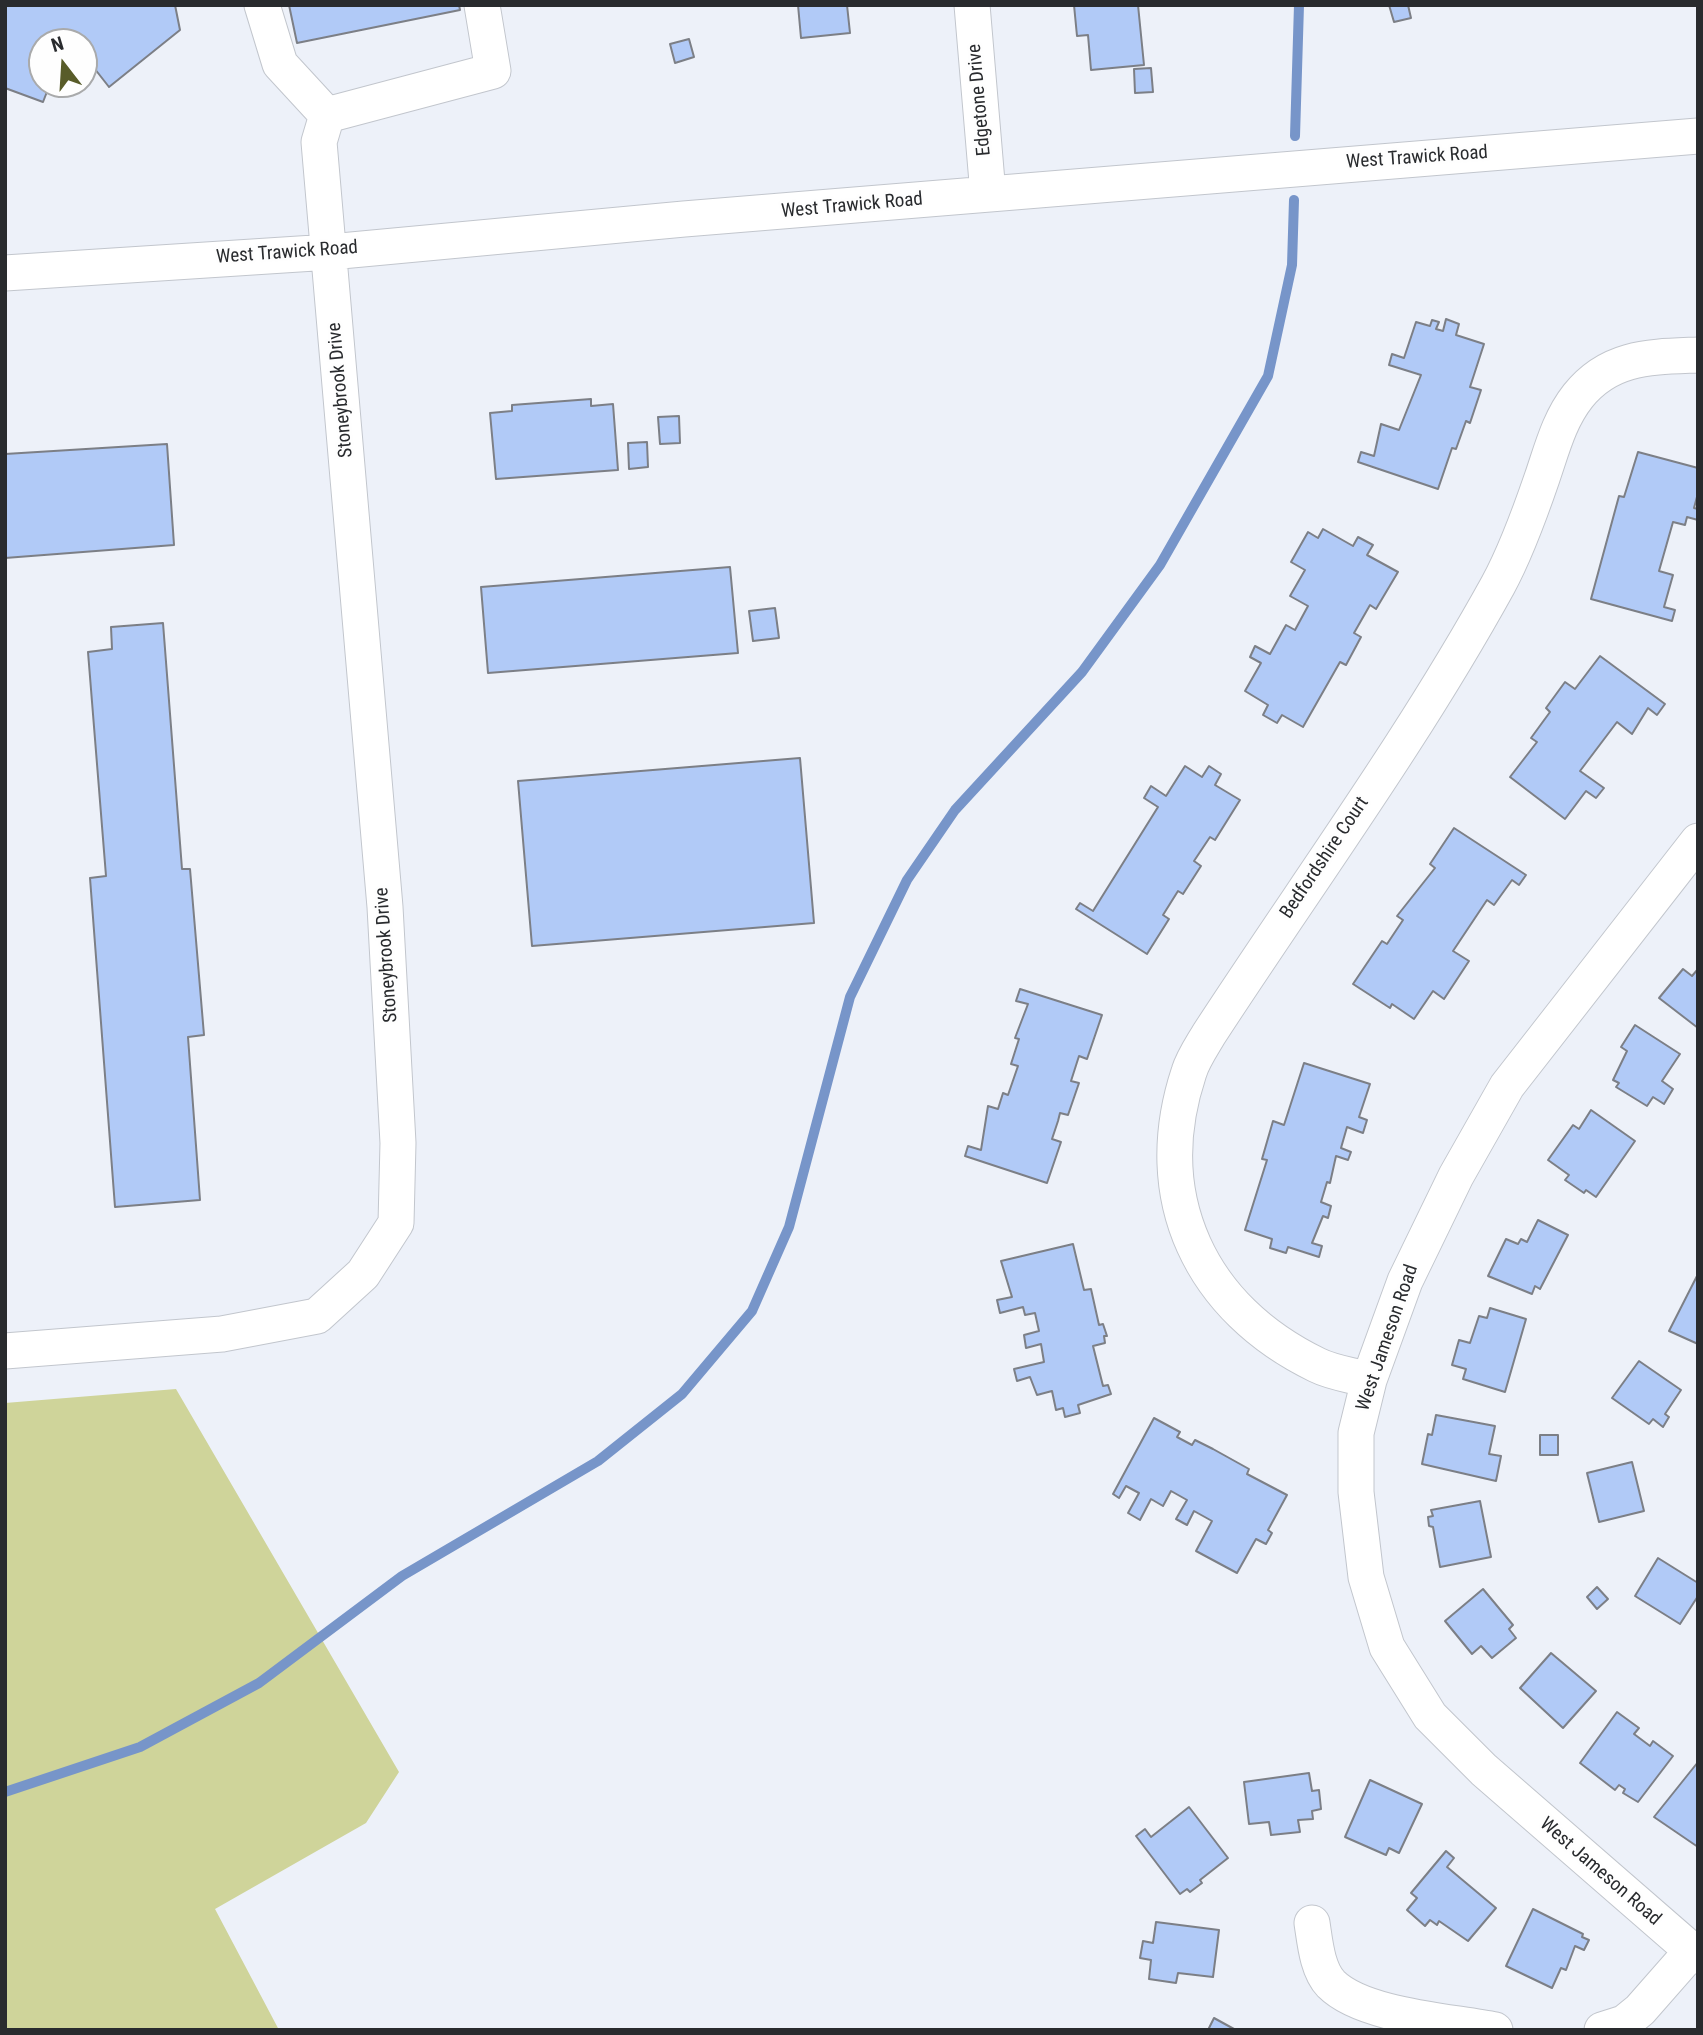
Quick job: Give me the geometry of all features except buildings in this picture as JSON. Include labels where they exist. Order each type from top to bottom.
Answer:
[{"type":"street","points":[[262,5],[280,64],[327,115],[493,71],[482,5]]},
{"type":"street","name":"Edgetone Drive","points":[[972,5],[988,194]]},
{"type":"street","name":"Stoneybrook Drive","points":[[5,1351],[222,1334],[317,1316],[363,1274],[396,1223],[398,1143],[384,907],[319,142],[327,115]]},
{"type":"street","name":"West Trawick Road","points":[[5,273],[330,252],[988,194],[1698,136]]},
{"type":"street","name":"Bedfordshire Court","points":[[1369,1380],[1319,1366],[1253,1325],[1220,1292],[1198,1259],[1181,1210],[1177,1161],[1179,1119],[1189,1071],[1231,1001],[1440,688],[1500,581],[1537,492],[1561,424],[1578,397],[1613,366],[1639,357],[1698,355]]},
{"type":"street","name":"West Jameson Road","points":[[1694,1954],[1485,1770],[1430,1716],[1387,1647],[1366,1577],[1356,1492],[1356,1433],[1369,1380],[1405,1281],[1456,1176],[1507,1086],[1698,841]]},
{"type":"street","points":[[1312,1923],[1317,1954],[1330,1983],[1358,2002],[1495,2030]]},
{"type":"street","points":[[1602,2030],[1624,2023],[1640,2010],[1694,1954]]},
{"type":"green space","points":[[176,1389],[399,1772],[366,1823],[215,1909],[279,2030],[5,2030],[5,1403]]},
{"type":"waterway","points":[[1295,136],[1299,5]]},
{"type":"waterway","points":[[5,1792],[140,1747],[259,1683],[402,1576],[598,1461],[682,1394],[752,1311],[789,1227],[850,997],[907,880],[955,810],[1082,672],[1160,565],[1268,376],[1292,265],[1294,200]]}]
